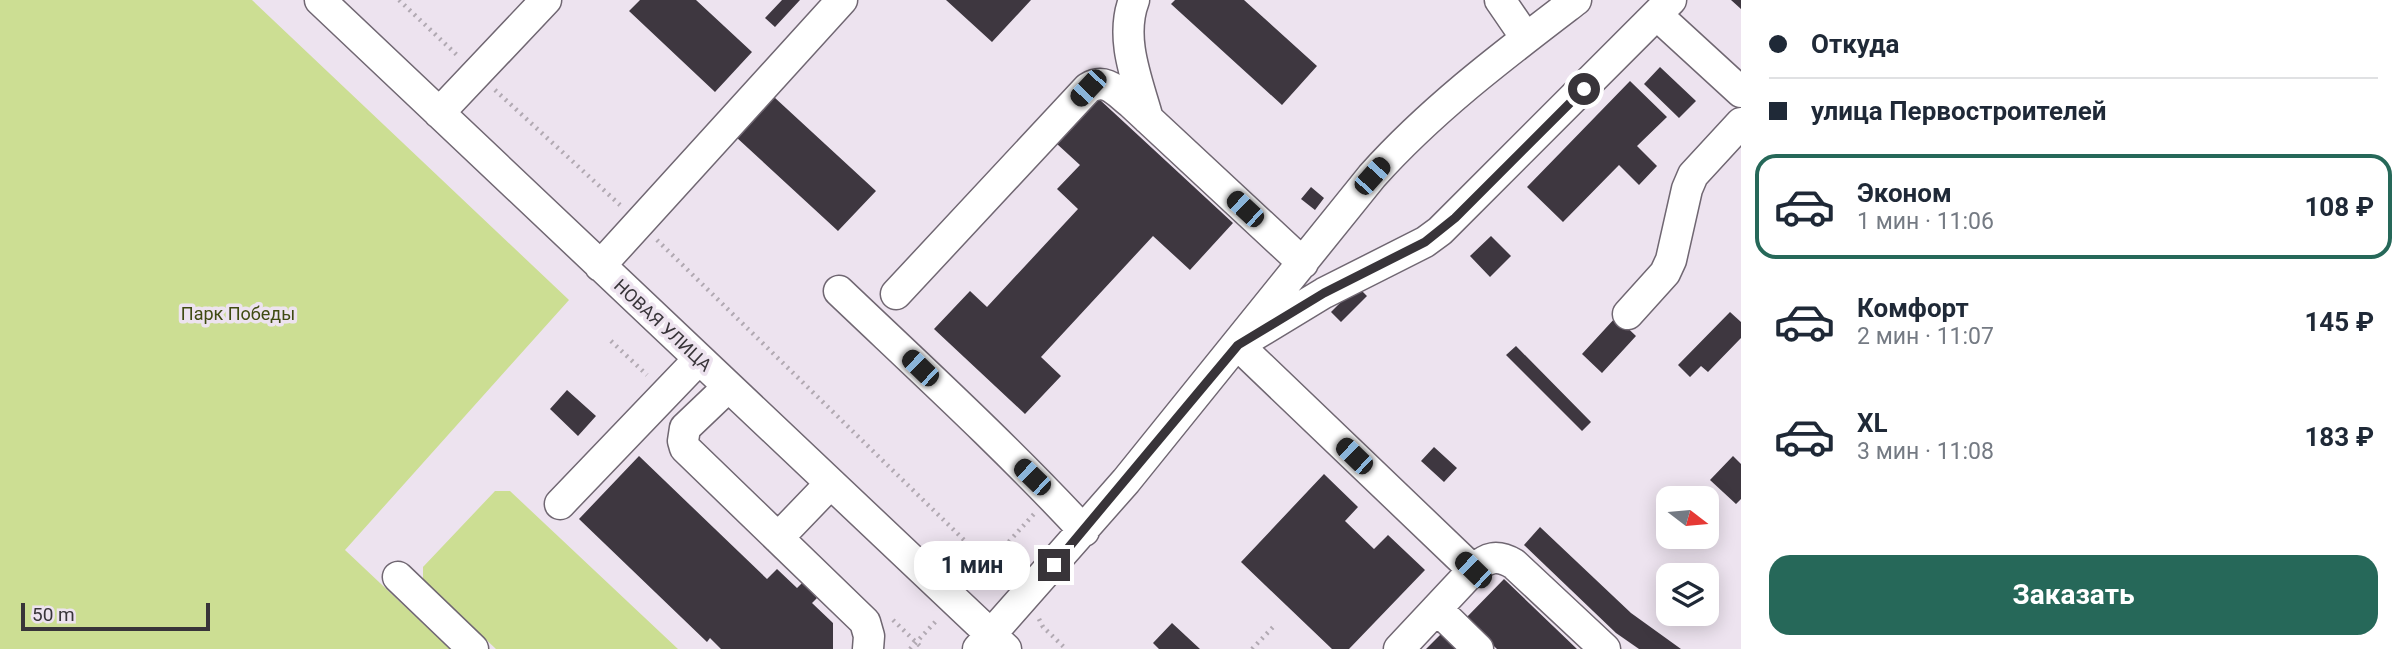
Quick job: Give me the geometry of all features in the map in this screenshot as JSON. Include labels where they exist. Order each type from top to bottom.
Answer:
[{"type":"street","name":"НОВАЯ УЛИЦА","points":[[320,0],[955,601],[992,644]]},
{"type":"street","points":[[439,113],[547,0]]},
{"type":"street","points":[[600,266],[842,0]]},
{"type":"street","points":[[1134,0],[1128,28],[1129,46],[1148,119]]},
{"type":"street","points":[[1500,0],[1526,38]]},
{"type":"street","points":[[992,644],[1024,598],[1084,531],[1238,345],[1372,176],[1411,134],[1463,88],[1576,0]]},
{"type":"street","points":[[1238,345],[1324,293],[1425,242],[1440,231],[1664,7],[1741,92]]},
{"type":"street","points":[[897,294],[1088,88],[1101,82],[1108,84],[1148,119],[1303,263]]},
{"type":"street","points":[[1628,314],[1665,273],[1671,260],[1687,188],[1693,175],[1741,124]]},
{"type":"street","points":[[839,291],[1051,495],[1084,531]]},
{"type":"street","points":[[1238,345],[1473,570]]},
{"type":"street","points":[[559,503],[699,359]]},
{"type":"street","points":[[727,387],[685,428],[682,441],[685,448],[865,622],[869,636],[868,649]]},
{"type":"street","points":[[778,538],[830,484]]},
{"type":"street","points":[[1399,649],[1473,570],[1485,559],[1494,557],[1504,558],[1514,564],[1605,649]]},
{"type":"street","points":[[398,578],[473,649]]},
{"type":"street","points":[[1437,609],[1478,649]]},
{"type":"path","points":[[399,0],[639,222],[1024,598],[1036,610],[1042,626],[1066,649]]},
{"type":"path","points":[[910,649],[1051,495]]},
{"type":"path","points":[[1252,649],[1275,625]]},
{"type":"green space","name":"Парк Победы","points":[[0,0],[252,0],[569,300],[345,550],[450,649],[0,649]]},
{"type":"green space","points":[[495,491],[510,491],[678,649],[496,649],[423,580],[423,567]]},
{"type":"building","points":[[640,0],[696,0],[752,52],[715,92],[629,11]]},
{"type":"building","points":[[782,0],[800,0],[775,27],[765,18]]},
{"type":"building","points":[[946,0],[1031,0],[992,42]]},
{"type":"building","points":[[1175,0],[1244,0],[1317,66],[1282,105],[1171,4]]},
{"type":"building","points":[[1731,0],[1741,0],[1741,9]]},
{"type":"building","points":[[1660,67],[1696,101],[1679,118],[1644,84]]},
{"type":"building","points":[[1630,81],[1667,117],[1637,146],[1657,166],[1639,185],[1619,165],[1563,222],[1527,187]]},
{"type":"building","points":[[774,97],[876,191],[838,231],[736,137]]},
{"type":"building","points":[[1099,99],[1233,223],[1190,270],[1153,236],[1041,357],[1061,376],[1025,414],[934,329],[970,291],[987,307],[1078,209],[1057,189],[1080,165],[1057,144]]},
{"type":"building","points":[[1311,187],[1324,198],[1315,210],[1301,199]]},
{"type":"building","points":[[1491,236],[1511,256],[1490,277],[1470,256]]},
{"type":"building","points":[[1357,286],[1367,296],[1341,322],[1331,312]]},
{"type":"building","points":[[1730,312],[1741,322],[1741,338],[1708,372],[1701,366],[1690,377],[1678,365]]},
{"type":"building","points":[[1616,317],[1636,336],[1602,373],[1582,354]]},
{"type":"building","points":[[1516,346],[1591,422],[1582,431],[1506,355]]},
{"type":"building","points":[[567,390],[596,416],[578,436],[550,409]]},
{"type":"building","points":[[1434,447],[1457,468],[1444,482],[1421,461]]},
{"type":"building","points":[[639,456],[767,579],[777,569],[797,588],[802,583],[817,598],[812,603],[833,623],[833,649],[721,649],[710,638],[707,642],[579,519]]},
{"type":"building","points":[[1733,456],[1741,464],[1741,499],[1736,504],[1710,480]]},
{"type":"building","points":[[1324,474],[1358,507],[1345,521],[1374,549],[1388,535],[1425,570],[1349,649],[1332,649],[1241,562]]},
{"type":"building","points":[[1540,527],[1631,613],[1681,649],[1639,649],[1616,633],[1524,545]]},
{"type":"building","points":[[1504,579],[1577,649],[1497,649],[1465,619]]},
{"type":"building","points":[[1172,623],[1200,649],[1159,649],[1153,643]]},
{"type":"building","points":[[1441,634],[1456,649],[1426,649]]},
{"type":"route","points":[[1054,565],[1238,345],[1324,293],[1425,242],[1440,231],[1584,89]]}]
